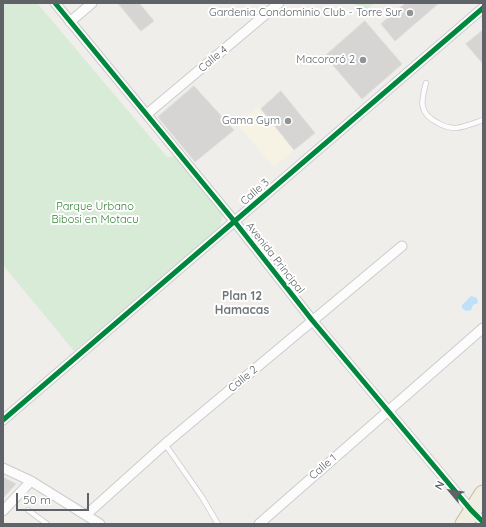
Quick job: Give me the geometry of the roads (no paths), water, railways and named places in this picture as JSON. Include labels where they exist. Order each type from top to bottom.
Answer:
[{"type":"highway","points":[[467,517],[483,494]]},
{"type":"street","name":"Avenida Principal","points":[[55,3],[235,222],[312,320],[388,411],[467,517],[483,522]]},
{"type":"street","points":[[70,22],[92,3]]},
{"type":"street","name":"Calle 4","points":[[147,114],[279,3]]},
{"type":"street","name":"Calle 3","points":[[3,420],[483,8]]},
{"type":"street","name":"Calle 2","points":[[86,515],[165,444],[402,246]]},
{"type":"street","name":"Calle 1","points":[[259,524],[483,328]]},
{"type":"street","points":[[3,468],[31,481],[100,524]]},
{"type":"street","points":[[3,511],[31,481]]},
{"type":"lane","points":[[426,83],[422,104],[423,110],[430,119],[442,126],[454,128],[466,126],[483,120]]},
{"type":"lane","points":[[165,444],[218,524]]},
{"type":"lane","points":[[28,510],[47,524]]},
{"type":"water","points":[[471,296],[477,298],[478,303],[473,305],[471,310],[466,311],[462,308],[462,305]]},
{"type":"place","name":"Gardenia Condominio Club - Torre Sur","points":[[410,13]]},
{"type":"place","name":"Macororó 2","points":[[363,60]]},
{"type":"place","name":"Gama Gym","points":[[288,121]]},
{"type":"district","name":"Plan 12 Hamacas","points":[[242,303]]},
{"type":"park label","name":"Parque Urbano Bibosi en Motacu","points":[[95,213]]}]
